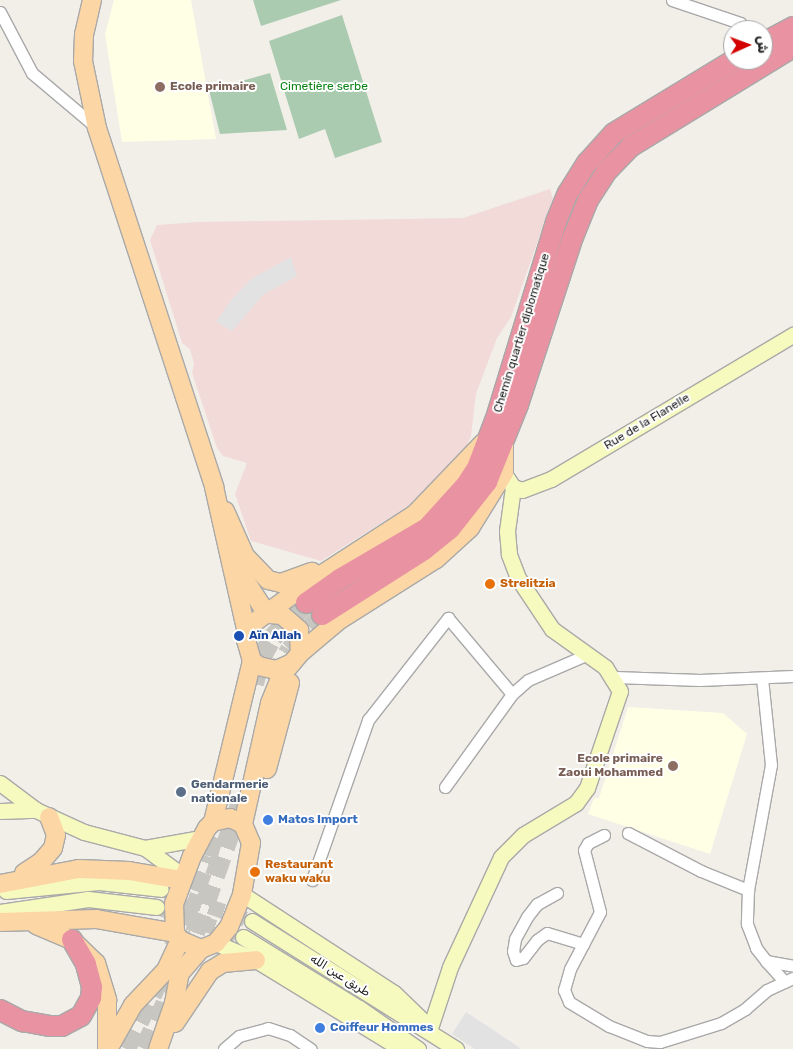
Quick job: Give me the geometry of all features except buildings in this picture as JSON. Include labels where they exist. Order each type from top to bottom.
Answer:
[{"type":"highway","points":[[773,38],[793,27]]},
{"type":"highway","points":[[323,624],[450,529],[486,482],[496,439],[573,237],[588,200],[606,172],[630,147],[793,47]]},
{"type":"highway","name":"Chemin quartier diplomatique","points":[[306,603],[340,579],[427,528],[466,485],[496,439],[556,222],[568,193],[583,169],[614,133],[723,67]]},
{"type":"highway","points":[[0,1010],[22,1021],[51,1026],[67,1024],[81,1016],[92,998],[92,987],[86,964],[72,940]]},
{"type":"main road","points":[[92,0],[84,34],[82,61],[97,128],[214,487],[245,556],[268,580],[289,581],[348,558]]},
{"type":"main road","points":[[247,633],[252,624],[269,614],[301,588],[416,514],[468,462],[496,439],[508,480],[470,528],[448,550],[356,607],[323,624],[281,676],[270,703],[243,824],[251,843]]},
{"type":"main road","points":[[214,487],[222,533],[247,633],[246,648],[252,661],[259,666],[276,670],[296,658]]},
{"type":"main road","points":[[222,533],[241,576],[269,614],[282,615],[299,630],[296,658]]},
{"type":"main road","points":[[159,1049],[180,973],[229,927],[242,894],[251,843],[287,689],[323,624]]},
{"type":"main road","points":[[108,1049],[128,1012],[166,970],[178,936],[174,904],[183,878],[201,838],[213,822],[252,661]]},
{"type":"main road","points":[[7,881],[41,862],[52,848],[56,835],[43,814]]},
{"type":"main road","points":[[213,822],[230,818],[243,824]]},
{"type":"main road","points":[[7,881],[102,869],[183,878]]},
{"type":"main road","points":[[0,922],[118,921],[178,936],[208,946]]},
{"type":"main road","points":[[23,922],[72,940],[89,953],[102,976],[107,1000],[108,1049]]},
{"type":"main road","points":[[159,1049],[182,1010],[210,971],[223,963],[256,960]]},
{"type":"street","points":[[672,0],[731,20]]},
{"type":"street","points":[[0,12],[32,73],[97,128]]},
{"type":"street","name":"Rue de la Flanelle","points":[[508,480],[522,490],[551,479],[793,335]]},
{"type":"street","points":[[429,1031],[450,967],[501,857],[523,835],[576,803],[586,788],[620,691],[614,677],[588,654],[552,629],[518,578],[509,554],[507,531],[508,480]]},
{"type":"street","points":[[312,880],[368,720],[448,618],[512,694]]},
{"type":"street","points":[[445,787],[512,694],[528,680],[588,654]]},
{"type":"street","points":[[614,677],[762,678],[793,676]]},
{"type":"street","points":[[604,835],[588,843],[584,850],[600,912],[583,944],[564,990],[569,1002],[588,1015],[647,1041],[670,1040],[721,1023],[745,1009],[767,990],[789,980],[766,961],[751,936],[747,924],[748,890],[771,765],[762,678]]},
{"type":"street","points":[[0,783],[43,814],[84,832],[145,848],[183,878]]},
{"type":"street","points":[[0,811],[43,814]]},
{"type":"street","points":[[628,833],[700,871],[748,890]]},
{"type":"street","points":[[145,848],[201,838]]},
{"type":"street","points":[[0,892],[80,882],[124,883],[160,889]]},
{"type":"street","points":[[557,893],[537,904],[527,917],[515,939],[513,951],[516,960],[548,933],[583,944]]},
{"type":"street","points":[[242,894],[394,994],[419,1015],[429,1031]]},
{"type":"street","points":[[0,912],[88,899],[157,907]]},
{"type":"street","name":"طريق عين الله","points":[[252,921],[456,1049]]},
{"type":"street","name":"طريق عين الله","points":[[243,937],[335,992],[418,1049]]},
{"type":"street","points":[[208,946],[256,960],[400,1049]]},
{"type":"street","points":[[766,961],[793,966]]},
{"type":"street","points":[[224,1049],[239,1036],[268,1028],[290,1035],[311,1049]]},
{"type":"shaded area","name":"Ecole primaire","points":[[114,0],[191,0],[216,139],[122,142],[105,34]]},
{"type":"shaded area","points":[[550,189],[553,198],[511,317],[497,338],[476,394],[471,436],[465,450],[413,503],[321,561],[251,541],[235,494],[247,463],[223,456],[217,448],[192,373],[194,364],[190,349],[182,343],[150,240],[157,225],[198,222],[463,218]]},
{"type":"shaded area","points":[[291,257],[297,276],[263,295],[232,331],[216,322],[231,300],[251,279]]},
{"type":"shaded area","name":"Ecole primaire Zaoui Mohammed","points":[[628,707],[723,713],[747,734],[710,854],[588,814],[594,798],[599,798]]},
{"type":"shaded area","points":[[466,1012],[520,1048],[475,1049],[452,1034]]},
{"type":"green space","points":[[253,0],[341,0],[261,26]]},
{"type":"green space","name":"Cimetière serbe","points":[[342,15],[382,142],[335,158],[325,129],[299,139],[269,41]]},
{"type":"green space","points":[[270,73],[287,130],[220,134],[209,90]]},
{"type":"tunnel","points":[[254,684],[260,660],[273,637],[306,603]]},
{"type":"tunnel","points":[[272,680],[290,650],[322,615]]},
{"type":"tunnel","points":[[185,961],[241,802]]},
{"type":"tunnel","points":[[174,947],[208,856],[221,806]]},
{"type":"tunnel","points":[[166,891],[252,921]]},
{"type":"tunnel","points":[[157,907],[243,937]]},
{"type":"tunnel","points":[[126,1049],[161,976]]},
{"type":"tunnel","points":[[144,1049],[173,988]]},
{"type":"place","name":"Ecole primaire","points":[[160,87]]},
{"type":"place","name":"Strelitzia","points":[[490,584]]},
{"type":"place","name":"Aïn Allah","points":[[239,636]]},
{"type":"place","name":"Ecole primaire Zaoui Mohammed","points":[[673,766]]},
{"type":"place","name":"Gendarmerie nationale","points":[[181,792]]},
{"type":"place","name":"Matos Import","points":[[268,820]]},
{"type":"place","name":"Restaurant waku waku","points":[[255,872]]},
{"type":"place","name":"Coiffeur Hommes","points":[[320,1028]]}]
